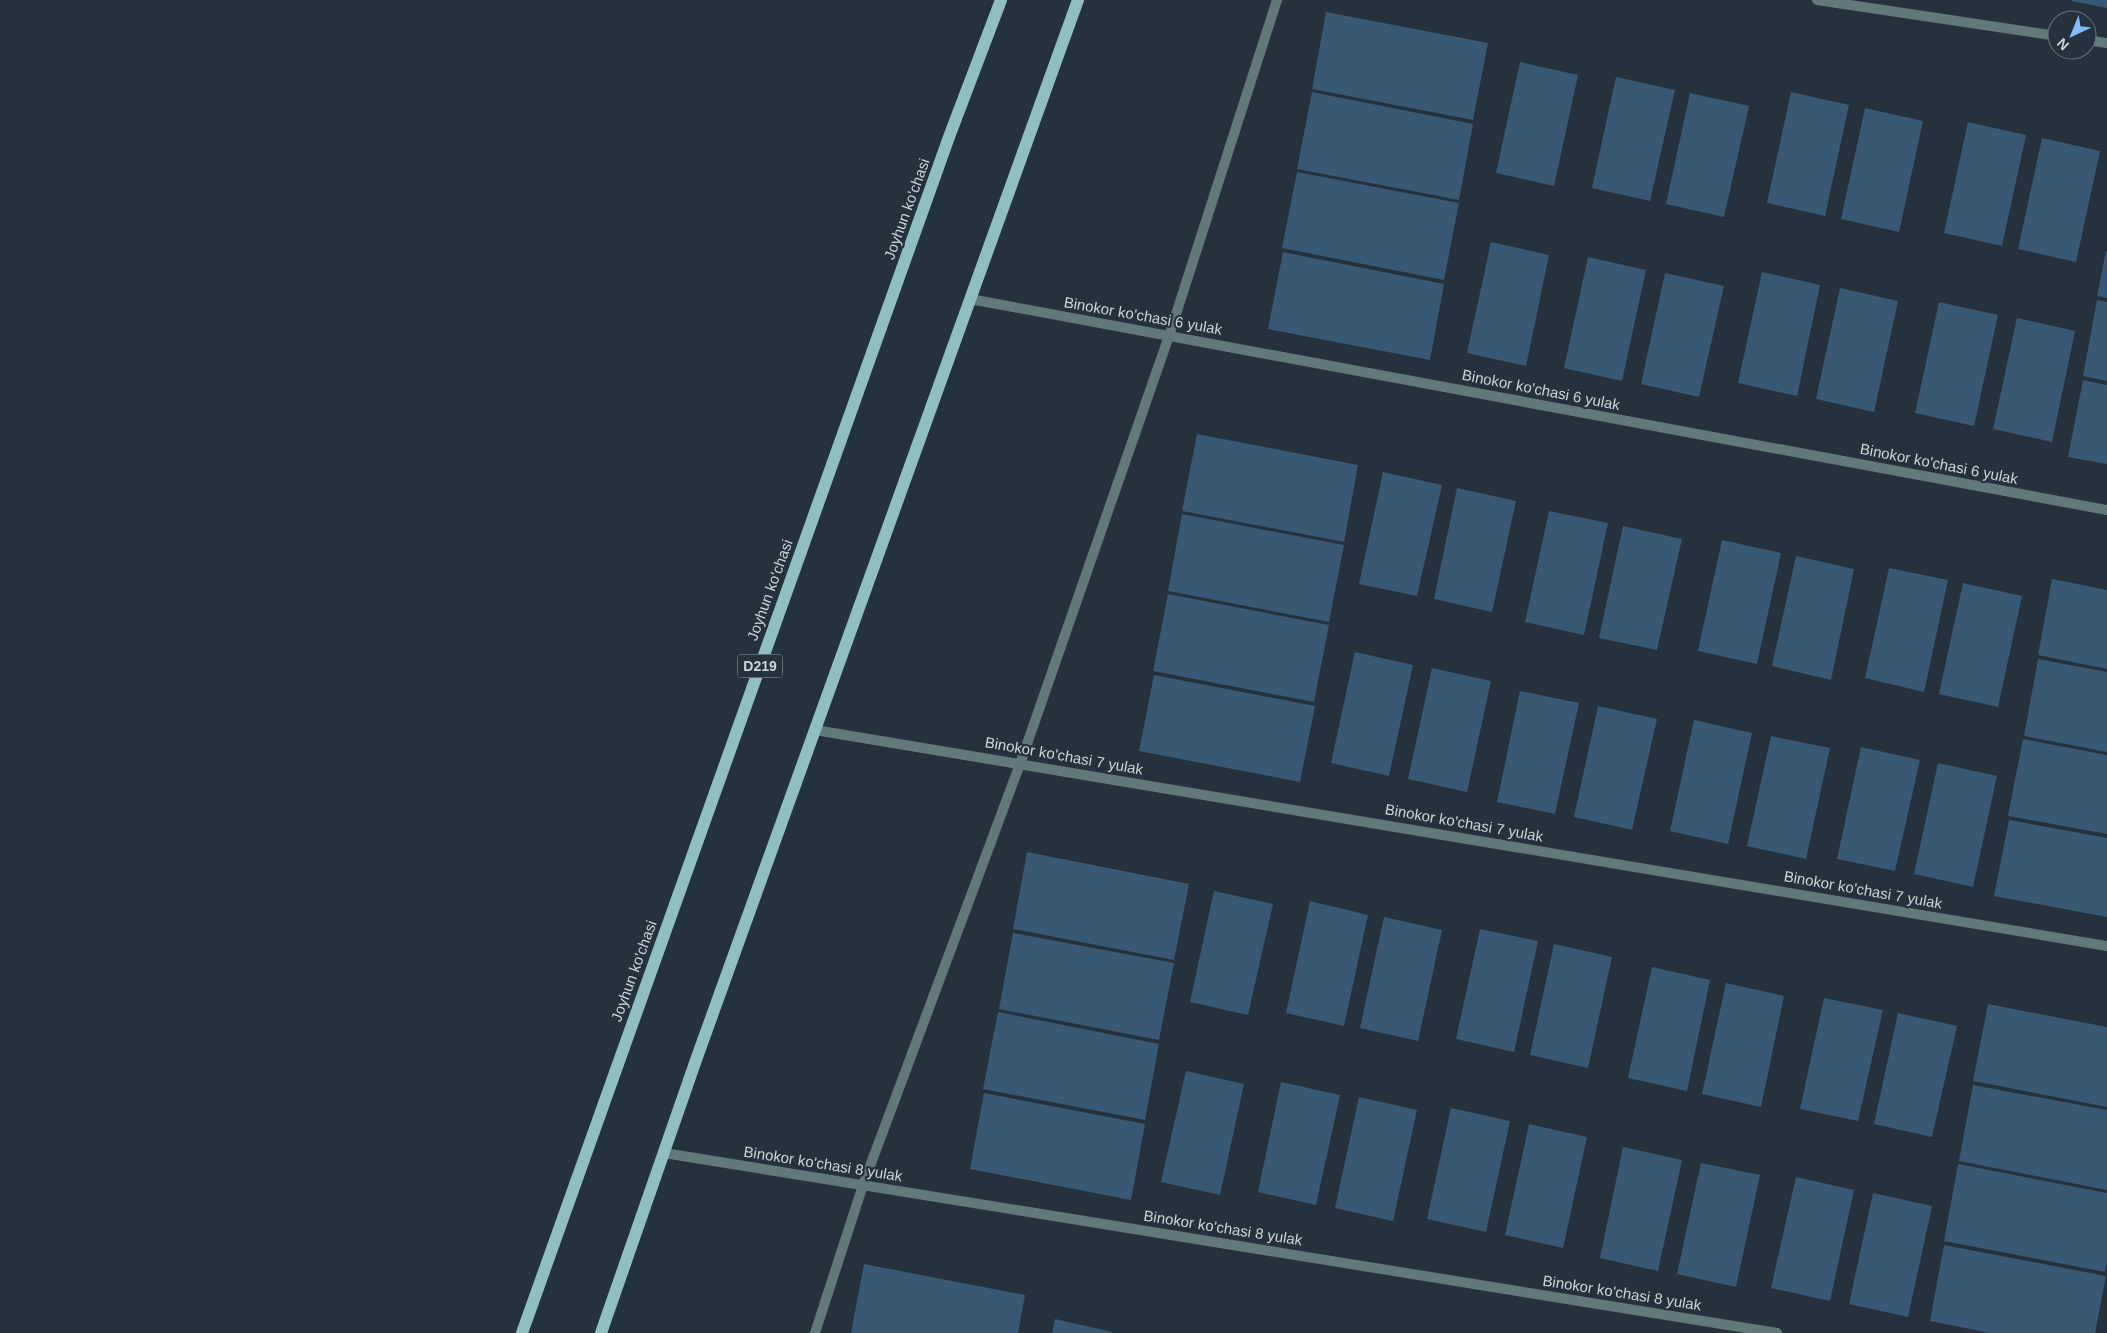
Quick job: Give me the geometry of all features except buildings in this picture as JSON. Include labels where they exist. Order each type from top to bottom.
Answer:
[{"type":"main road","name":"Joyhun ko'chasi","points":[[522,1333],[949,137],[1001,0]]},
{"type":"main road","points":[[601,1333],[815,730],[1078,0]]},
{"type":"street","points":[[815,1333],[863,1185],[1020,764],[1169,336],[1277,0]]},
{"type":"street","points":[[1817,0],[2047,34]]},
{"type":"street","name":"Binokor ko'chasi 6 yulak","points":[[970,299],[2107,510]]},
{"type":"street","name":"Binokor ko'chasi 7 yulak","points":[[815,730],[2107,946]]},
{"type":"street","name":"Binokor ko'chasi 8 yulak","points":[[664,1153],[1777,1333]]}]
